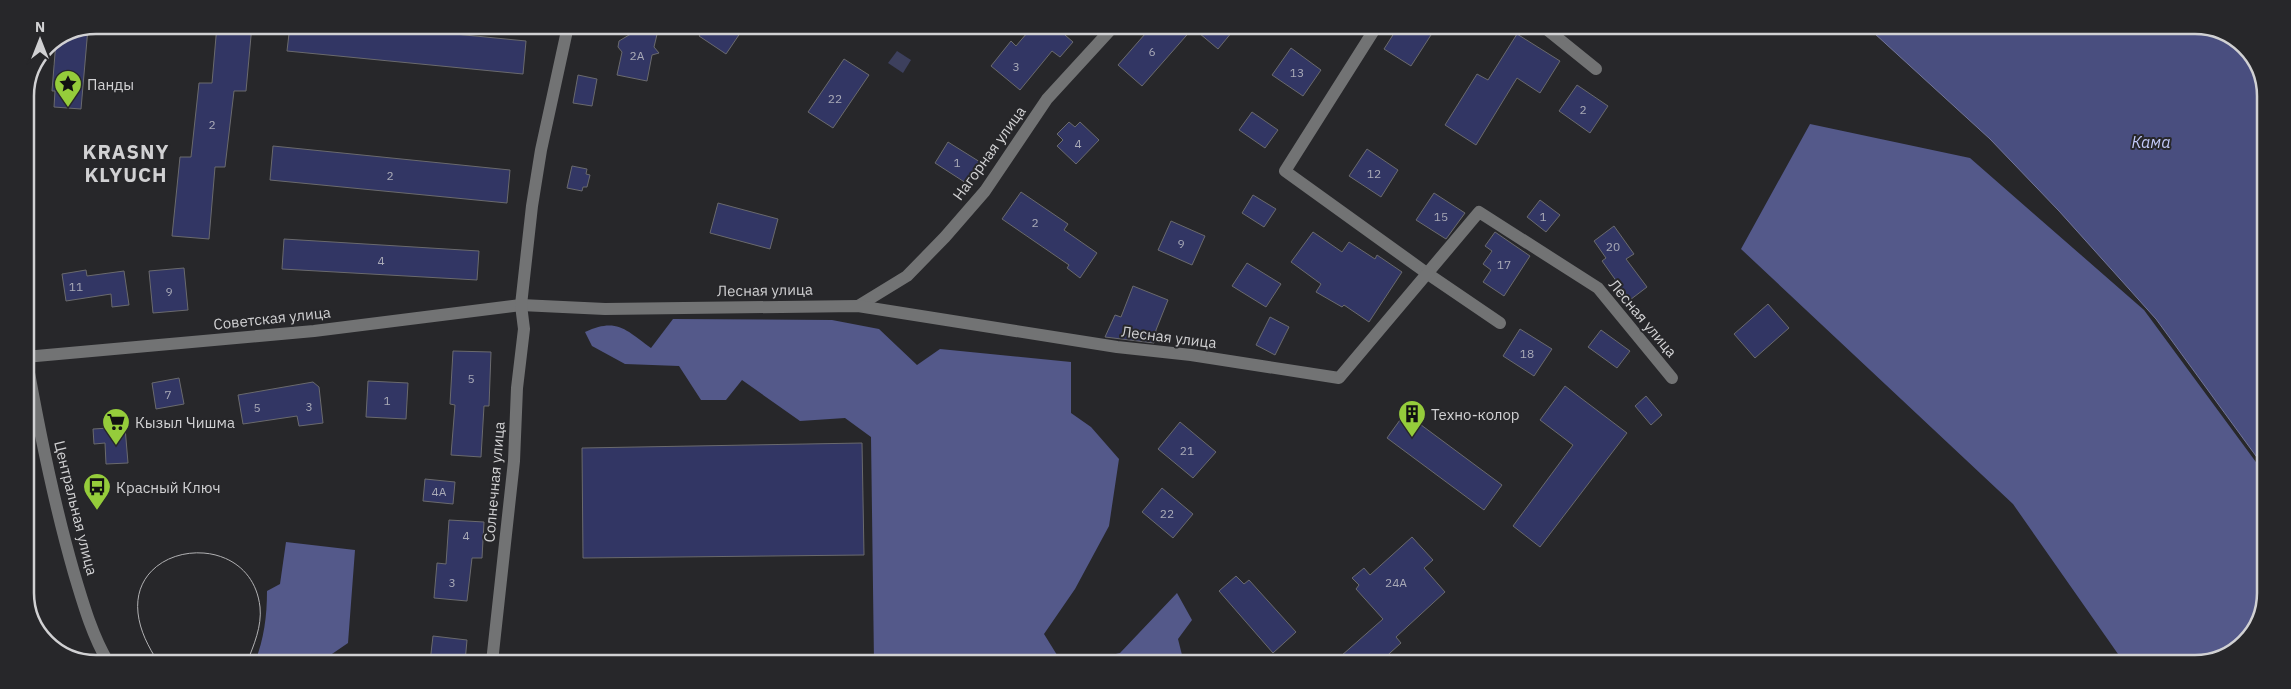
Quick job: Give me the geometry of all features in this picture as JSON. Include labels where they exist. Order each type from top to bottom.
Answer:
[{"type":"street","name":"Солнечная улица","points":[[493,655],[514,461],[517,388],[524,329],[521,305],[532,206],[541,150],[566,34]]},
{"type":"street","name":"Нагорная улица","points":[[858,306],[907,276],[945,237],[985,191],[1047,99],[1107,34]]},
{"type":"street","points":[[1371,34],[1285,171],[1428,274],[1500,323]]},
{"type":"street","points":[[1553,34],[1596,69]]},
{"type":"street","name":"Лесная улица","points":[[521,305],[606,309],[858,306],[1117,347],[1191,355],[1339,378],[1479,212],[1598,288],[1672,378]]},
{"type":"street","name":"Советская улица","points":[[34,354],[314,331],[521,305]]},
{"type":"street","name":"Центральная улица","points":[[34,395],[51,481],[67,547],[84,607],[105,655]]},
{"type":"shaded area","points":[[897,51],[911,60],[903,73],[888,63]]},
{"type":"shaded area","points":[[1810,124],[1970,158],[2144,310],[2257,463],[2257,601],[2253,617],[2247,628],[2239,637],[2223,649],[2207,654],[2119,655],[2013,504],[1741,249]]},
{"type":"shaded area","points":[[673,319],[832,320],[879,329],[917,365],[940,349],[1071,362],[1071,413],[1091,427],[1119,459],[1109,526],[1075,589],[1044,634],[1057,655],[874,655],[871,437],[845,418],[800,421],[742,380],[726,400],[701,400],[679,366],[625,364],[592,346],[585,332],[605,326],[613,326],[628,331],[651,348]]},
{"type":"shaded area","points":[[286,542],[355,550],[348,643],[330,655],[257,655],[264,627],[267,591],[280,584]]},
{"type":"shaded area","points":[[1177,593],[1192,620],[1178,639],[1182,655],[1112,655],[1120,653]]},
{"type":"water","name":"Кама","points":[[1875,34],[2203,34],[2219,38],[2239,52],[2249,65],[2254,76],[2257,92],[2257,457],[2156,319],[2059,211],[1990,139]]},
{"type":"building","points":[[216,34],[251,34],[246,91],[234,91],[225,167],[215,167],[209,239],[172,236],[180,157],[191,157],[199,83],[212,83]]},
{"type":"building","points":[[289,34],[455,34],[526,41],[523,74],[287,51]]},
{"type":"building","points":[[631,34],[657,34],[654,47],[659,53],[652,55],[647,81],[617,75],[622,52],[618,47],[619,41]]},
{"type":"building","points":[[700,34],[740,34],[726,54],[699,36]]},
{"type":"building","points":[[1026,34],[1066,34],[1073,42],[1060,57],[1052,51],[1020,90],[991,66],[1011,41],[1016,46]]},
{"type":"building","points":[[1145,34],[1188,34],[1142,86],[1118,65]]},
{"type":"building","points":[[1200,34],[1230,34],[1218,49]]},
{"type":"building","points":[[1394,34],[1431,35],[1411,66],[1384,49]]},
{"type":"building","points":[[1517,34],[1560,61],[1540,93],[1517,78],[1476,145],[1445,125],[1477,74],[1488,80]]},
{"type":"building","points":[[87,35],[81,109],[54,107],[55,91],[52,91],[54,65],[65,65],[65,42],[72,38]]},
{"type":"building","points":[[1291,48],[1321,70],[1303,96],[1272,75]]},
{"type":"building","points":[[844,59],[869,75],[833,128],[808,112]]},
{"type":"building","points":[[578,75],[597,79],[592,106],[573,103]]},
{"type":"building","points":[[1577,85],[1608,106],[1590,133],[1559,111]]},
{"type":"building","points":[[1252,112],[1278,130],[1265,148],[1239,130]]},
{"type":"building","points":[[1069,122],[1075,127],[1080,122],[1099,140],[1076,164],[1057,146],[1063,140],[1057,134]]},
{"type":"building","points":[[948,142],[980,162],[966,183],[935,163]]},
{"type":"building","points":[[273,146],[510,170],[507,203],[270,180]]},
{"type":"building","points":[[1367,149],[1398,170],[1381,197],[1349,176]]},
{"type":"building","points":[[572,166],[587,169],[586,174],[590,175],[587,187],[583,187],[582,191],[567,188]]},
{"type":"building","points":[[1021,192],[1068,224],[1064,230],[1097,253],[1080,278],[1067,268],[1069,265],[1002,219]]},
{"type":"building","points":[[1434,193],[1465,213],[1446,239],[1416,220]]},
{"type":"building","points":[[1253,195],[1276,209],[1264,227],[1242,213]]},
{"type":"building","points":[[1540,200],[1560,215],[1546,232],[1527,217]]},
{"type":"building","points":[[718,203],[778,219],[770,249],[710,233]]},
{"type":"building","points":[[1171,221],[1205,236],[1192,265],[1158,250]]},
{"type":"building","points":[[1614,226],[1634,254],[1626,259],[1647,287],[1626,303],[1613,285],[1617,282],[1602,261],[1606,258],[1594,241]]},
{"type":"building","points":[[1313,232],[1342,252],[1349,242],[1375,259],[1377,255],[1402,272],[1369,322],[1344,305],[1342,307],[1316,292],[1321,284],[1291,262]]},
{"type":"building","points":[[1495,232],[1530,256],[1504,296],[1483,282],[1491,270],[1483,264],[1492,251],[1485,246]]},
{"type":"building","points":[[284,239],[479,251],[477,280],[282,269]]},
{"type":"building","points":[[1247,263],[1281,284],[1266,307],[1232,286]]},
{"type":"building","points":[[184,268],[188,310],[153,313],[149,271]]},
{"type":"building","points":[[86,270],[87,276],[124,271],[129,305],[112,307],[111,294],[66,301],[62,274]]},
{"type":"building","points":[[1133,286],[1168,300],[1156,330],[1154,343],[1105,337],[1115,315],[1121,317]]},
{"type":"building","points":[[1768,304],[1789,328],[1755,358],[1734,334]]},
{"type":"building","points":[[1270,317],[1289,327],[1275,355],[1256,345]]},
{"type":"building","points":[[1520,329],[1552,349],[1534,376],[1503,356]]},
{"type":"building","points":[[1601,330],[1630,351],[1617,368],[1588,347]]},
{"type":"building","points":[[453,351],[491,352],[489,406],[484,406],[481,457],[451,455],[455,405],[450,404]]},
{"type":"building","points":[[179,378],[184,404],[156,409],[152,383]]},
{"type":"building","points":[[368,381],[408,383],[406,419],[366,417]]},
{"type":"building","points":[[313,382],[319,387],[323,423],[299,426],[297,416],[243,424],[238,395]]},
{"type":"building","points":[[1565,386],[1627,433],[1540,547],[1513,526],[1573,445],[1540,420]]},
{"type":"building","points":[[1646,396],[1662,415],[1651,425],[1635,406]]},
{"type":"building","points":[[1405,413],[1502,485],[1484,510],[1387,438]]},
{"type":"building","points":[[1180,422],[1216,452],[1193,478],[1158,449]]},
{"type":"building","points":[[125,427],[128,463],[106,464],[105,443],[94,444],[93,429]]},
{"type":"building","points":[[862,443],[864,555],[583,558],[582,448]]},
{"type":"building","points":[[425,479],[455,482],[453,504],[423,501]]},
{"type":"building","points":[[1162,488],[1193,514],[1173,538],[1142,512]]},
{"type":"building","points":[[449,520],[484,522],[482,558],[472,558],[467,601],[434,598],[437,563],[446,564]]},
{"type":"building","points":[[1412,537],[1433,560],[1424,568],[1445,592],[1396,637],[1401,643],[1388,655],[1342,655],[1383,619],[1356,589],[1359,585],[1352,578],[1364,568],[1370,575]]},
{"type":"building","points":[[1236,576],[1244,584],[1249,580],[1296,632],[1273,653],[1219,591]]},
{"type":"building","points":[[433,636],[467,640],[466,655],[431,655]]},
{"type":"tram line","points":[[154,655],[145,638],[139,620],[141,589],[152,570],[171,558],[193,553],[215,555],[236,564],[252,582],[260,607],[260,621],[250,655]]},
{"type":"place","name":"Панды","points":[[68,108]]},
{"type":"place","name":"Техно-колор","points":[[1412,438]]},
{"type":"place","name":"Кызыл Чишма","points":[[116,446]]},
{"type":"place","name":"Красный Ключ","points":[[97,511]]},
{"type":"district","name":"KRASNY KLYUCH","points":[[126,162]]}]
